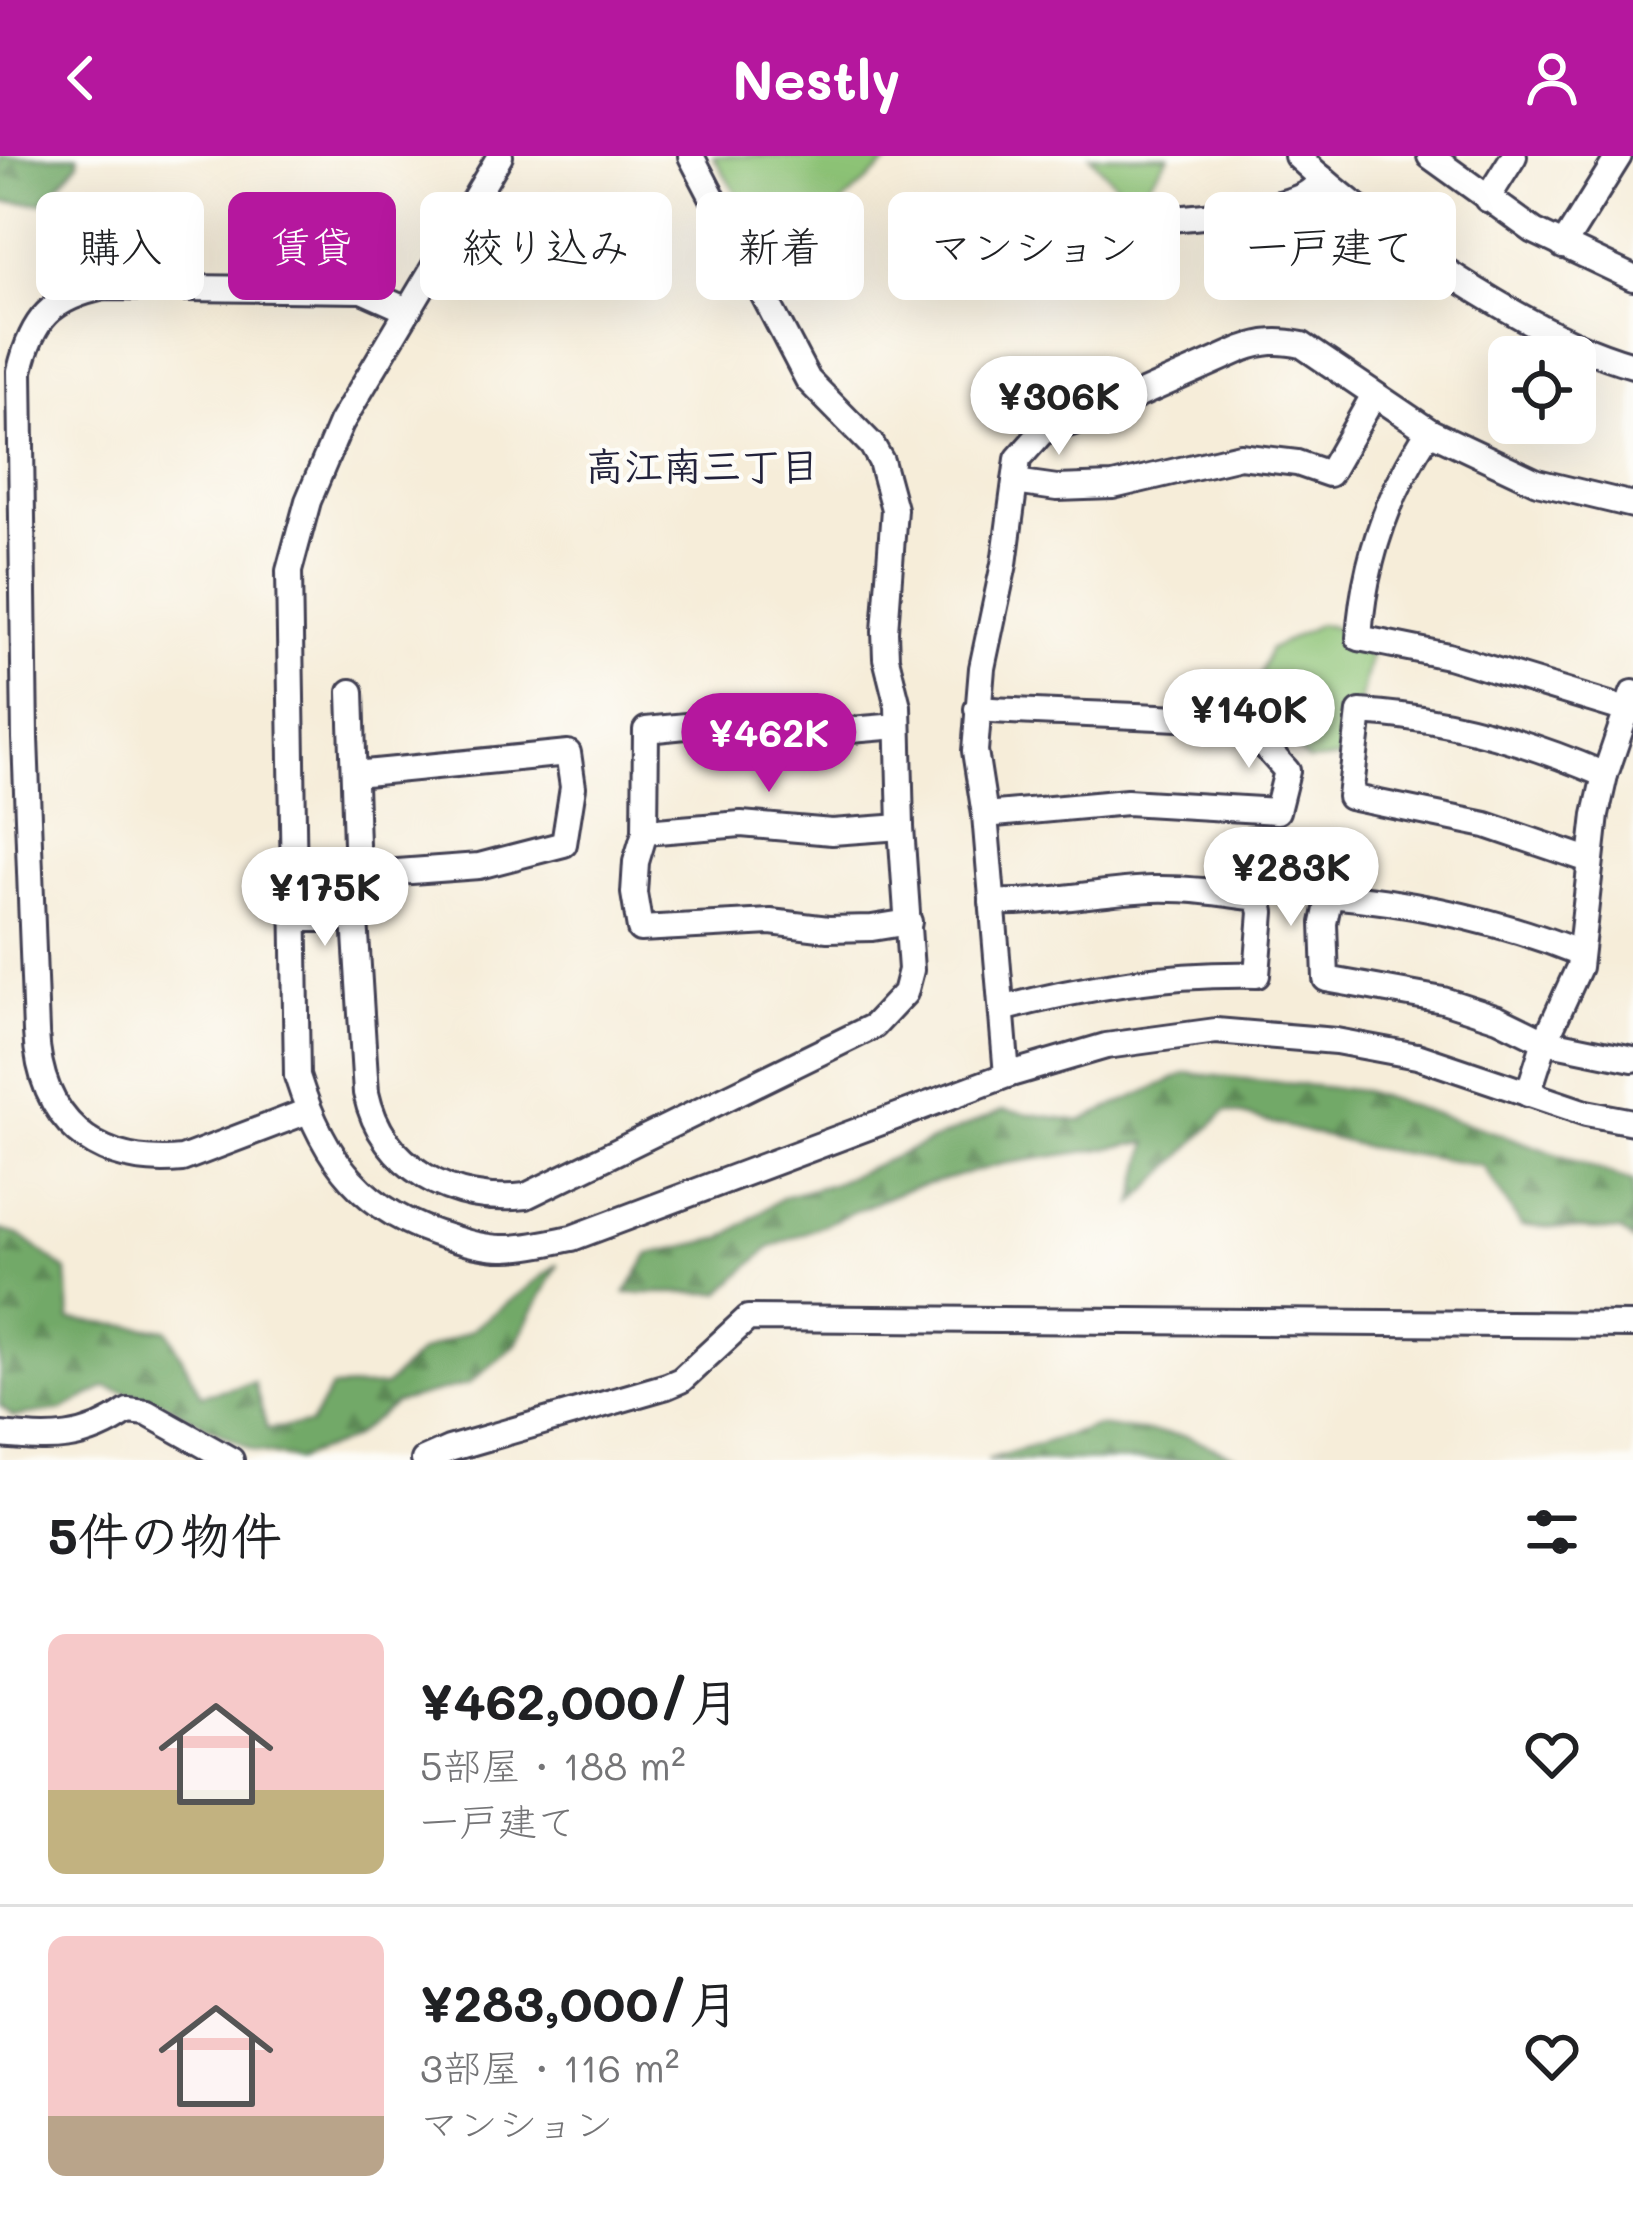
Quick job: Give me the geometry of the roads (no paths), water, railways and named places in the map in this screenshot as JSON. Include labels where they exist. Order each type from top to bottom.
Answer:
[{"type":"street","points":[[500,156],[341,423],[308,501],[289,571],[297,1076],[308,1111],[346,1175],[401,1222],[504,1249],[572,1238],[1007,1075],[1106,1046],[1216,1031],[1336,1041],[1418,1056],[1586,1113],[1633,1122]]},
{"type":"street","points":[[351,692],[362,1052],[372,1120],[399,1157],[422,1176],[448,1189],[500,1199],[526,1196],[874,1026],[905,993],[911,970],[909,922],[898,726],[885,631],[894,509],[872,445],[808,380],[692,156]]},
{"type":"street","points":[[1297,156],[1448,272],[1561,336],[1633,364]]},
{"type":"street","points":[[1430,156],[1487,199],[1563,246],[1633,278]]},
{"type":"street","points":[[1487,199],[1514,156]]},
{"type":"street","points":[[1563,246],[1619,156]]},
{"type":"street","points":[[1180,218],[1246,209],[1309,193],[1322,178]]},
{"type":"street","points":[[308,1111],[182,1159],[160,1161],[114,1154],[92,1142],[74,1129],[48,1093],[37,1053],[28,828],[20,371],[27,343],[56,303],[104,287],[362,290],[406,310]]},
{"type":"street","points":[[1007,1075],[985,815],[975,751],[977,709],[1018,458],[1042,433],[1266,340],[1302,345],[1429,431],[1537,482],[1633,505]]},
{"type":"street","points":[[1015,482],[1057,488],[1114,486],[1240,456],[1281,460],[1329,474],[1374,395]]},
{"type":"street","points":[[1429,431],[1385,513],[1366,575],[1359,638],[1448,656],[1631,705],[1604,775],[1589,860],[1579,967],[1545,1041],[1528,1094]]},
{"type":"street","points":[[977,709],[1130,712],[1244,723],[1287,771],[1277,811],[1127,802],[985,815]]},
{"type":"street","points":[[1589,860],[1486,824],[1350,797],[1360,712],[1401,714],[1478,730],[1604,775]]},
{"type":"street","points":[[898,726],[815,733],[726,722],[646,730],[645,832],[634,893],[640,929],[771,922],[828,929],[872,928],[909,922]]},
{"type":"street","points":[[355,774],[568,753],[573,788],[564,844],[479,866],[357,875]]},
{"type":"street","points":[[645,832],[741,824],[832,832],[901,827]]},
{"type":"street","points":[[992,902],[1034,903],[1155,889],[1258,898],[1262,911],[1257,975],[1201,974],[1112,983],[1002,1009]]},
{"type":"street","points":[[1580,953],[1438,909],[1330,895],[1324,923],[1327,979],[1443,1000],[1498,1018],[1545,1041],[1633,1059]]},
{"type":"street","points":[[295,919],[355,919]]},
{"type":"street","points":[[424,1460],[668,1386],[681,1380],[748,1318],[1371,1326],[1633,1324]]},
{"type":"street","points":[[0,1435],[74,1438],[96,1432],[128,1411],[147,1413],[232,1460]]},
{"type":"district","name":"高江南三丁目","points":[[702,466]]}]
